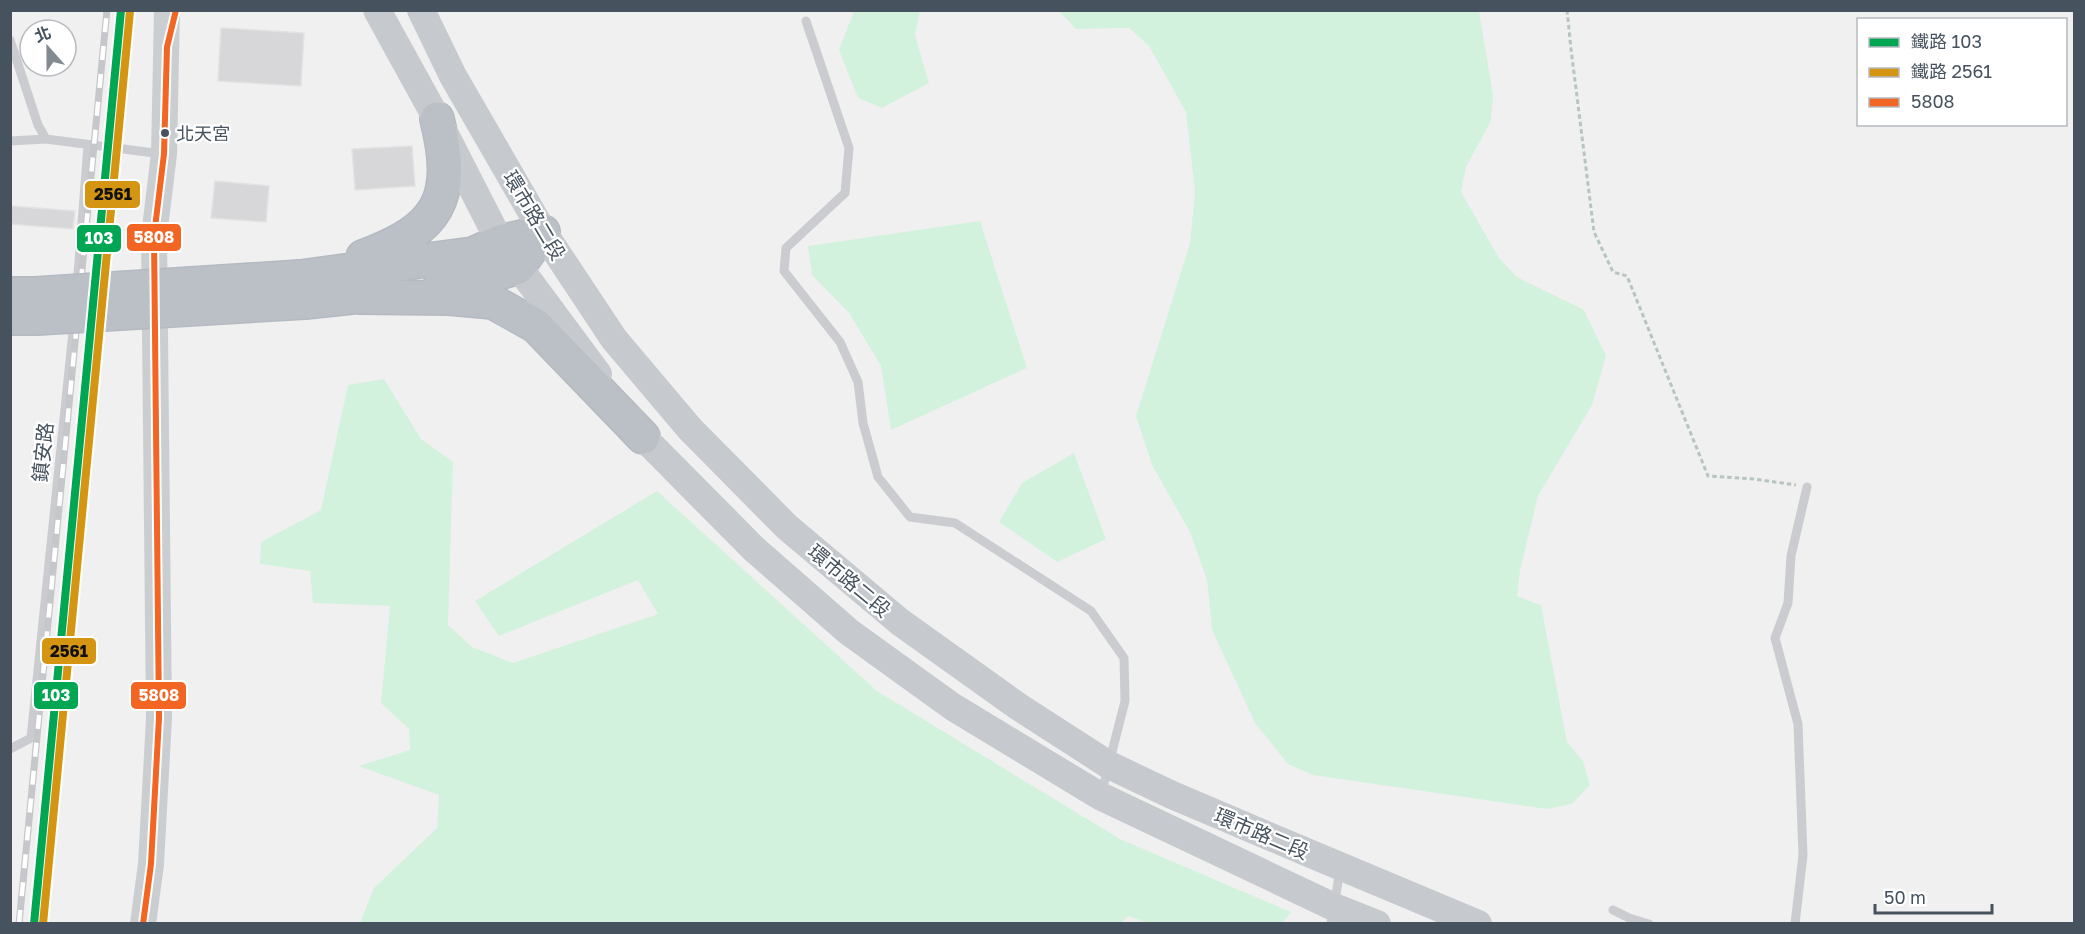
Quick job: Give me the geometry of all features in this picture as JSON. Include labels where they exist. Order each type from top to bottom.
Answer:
[{"type":"highway","points":[[309,284],[408,238],[426,223],[439,203],[446,177],[445,156],[437,119]]},
{"type":"highway","points":[[359,297],[467,283],[543,232]]},
{"type":"highway","points":[[10,318],[309,284],[473,254],[509,255]]},
{"type":"highway","points":[[10,294],[309,284],[359,297],[449,298],[493,302],[536,326],[643,437]]},
{"type":"main road","name":"環市路二段","points":[[377,10],[509,255],[643,437],[754,549],[849,632],[953,707],[1100,796],[1332,915],[1377,924]]},
{"type":"main road","name":"環市路二段","points":[[421,10],[453,76],[543,232],[614,339],[690,429],[787,527],[900,622],[1019,707],[1109,765],[1172,795],[1478,924]]},
{"type":"street","points":[[143,924],[151,864],[159,718],[154,236],[164,154],[167,10]]},
{"type":"street","points":[[167,46],[176,10]]},
{"type":"lane","points":[[806,21],[849,148],[845,193],[786,248],[784,271],[840,342],[858,382],[863,423],[879,477],[910,518],[955,523],[1091,611],[1124,658],[1125,701],[1100,796]]},
{"type":"lane","points":[[10,40],[38,125],[46,139]]},
{"type":"lane","points":[[10,141],[46,139],[164,154]]},
{"type":"lane","name":"鎮安路","points":[[10,749],[31,738],[74,324],[88,146]]},
{"type":"lane","points":[[1795,924],[1803,855],[1798,724],[1775,638],[1788,603],[1791,556],[1807,487]]},
{"type":"lane","points":[[1332,915],[1341,867]]},
{"type":"lane","points":[[1613,910],[1649,924]]},
{"type":"path","points":[[1568,10],[1594,232],[1613,272],[1627,276],[1708,476],[1754,479],[1807,487]]},
{"type":"green space","points":[[854,11],[920,11],[915,35],[929,83],[882,108],[858,98],[839,50]]},
{"type":"green space","points":[[1059,11],[1479,11],[1493,95],[1491,121],[1466,167],[1461,192],[1499,258],[1517,277],[1584,310],[1606,356],[1592,405],[1538,496],[1520,571],[1517,596],[1541,605],[1567,742],[1583,761],[1590,785],[1572,804],[1547,809],[1313,775],[1288,764],[1255,723],[1212,630],[1207,580],[1190,532],[1152,465],[1136,416],[1190,243],[1195,192],[1186,112],[1149,46],[1129,28],[1076,29]]},
{"type":"green space","points":[[980,221],[1027,368],[891,430],[881,366],[849,313],[812,275],[808,246]]},
{"type":"green space","points":[[384,379],[421,439],[453,462],[448,625],[472,647],[513,663],[658,614],[638,580],[499,636],[475,601],[657,491],[877,691],[1120,839],[1291,912],[1281,924],[1148,923],[1128,916],[1120,924],[360,923],[374,888],[437,828],[439,795],[358,766],[410,750],[409,729],[381,703],[390,606],[313,603],[310,571],[260,564],[261,542],[321,510],[348,385]]},
{"type":"green space","points":[[1074,453],[1106,539],[1057,562],[999,522],[1022,483]]},
{"type":"building","points":[[221,28],[304,33],[301,86],[218,81]]},
{"type":"building","points":[[412,146],[415,186],[355,190],[352,149]]},
{"type":"building","points":[[215,181],[269,186],[266,222],[211,218]]},
{"type":"building","points":[[10,206],[75,211],[73,229],[10,224]]},
{"type":"railway","points":[[19,924],[107,10]]},
{"type":"rail line","name":"103","points":[[34,924],[121,10]]},
{"type":"rail line","name":"2561","points":[[43,924],[130,11]]},
{"type":"transit line","name":"5808","points":[[143,924],[151,864],[159,718],[154,236],[164,154],[167,47],[176,10]]},
{"type":"place","name":"北天宮","points":[[165,133]]}]
